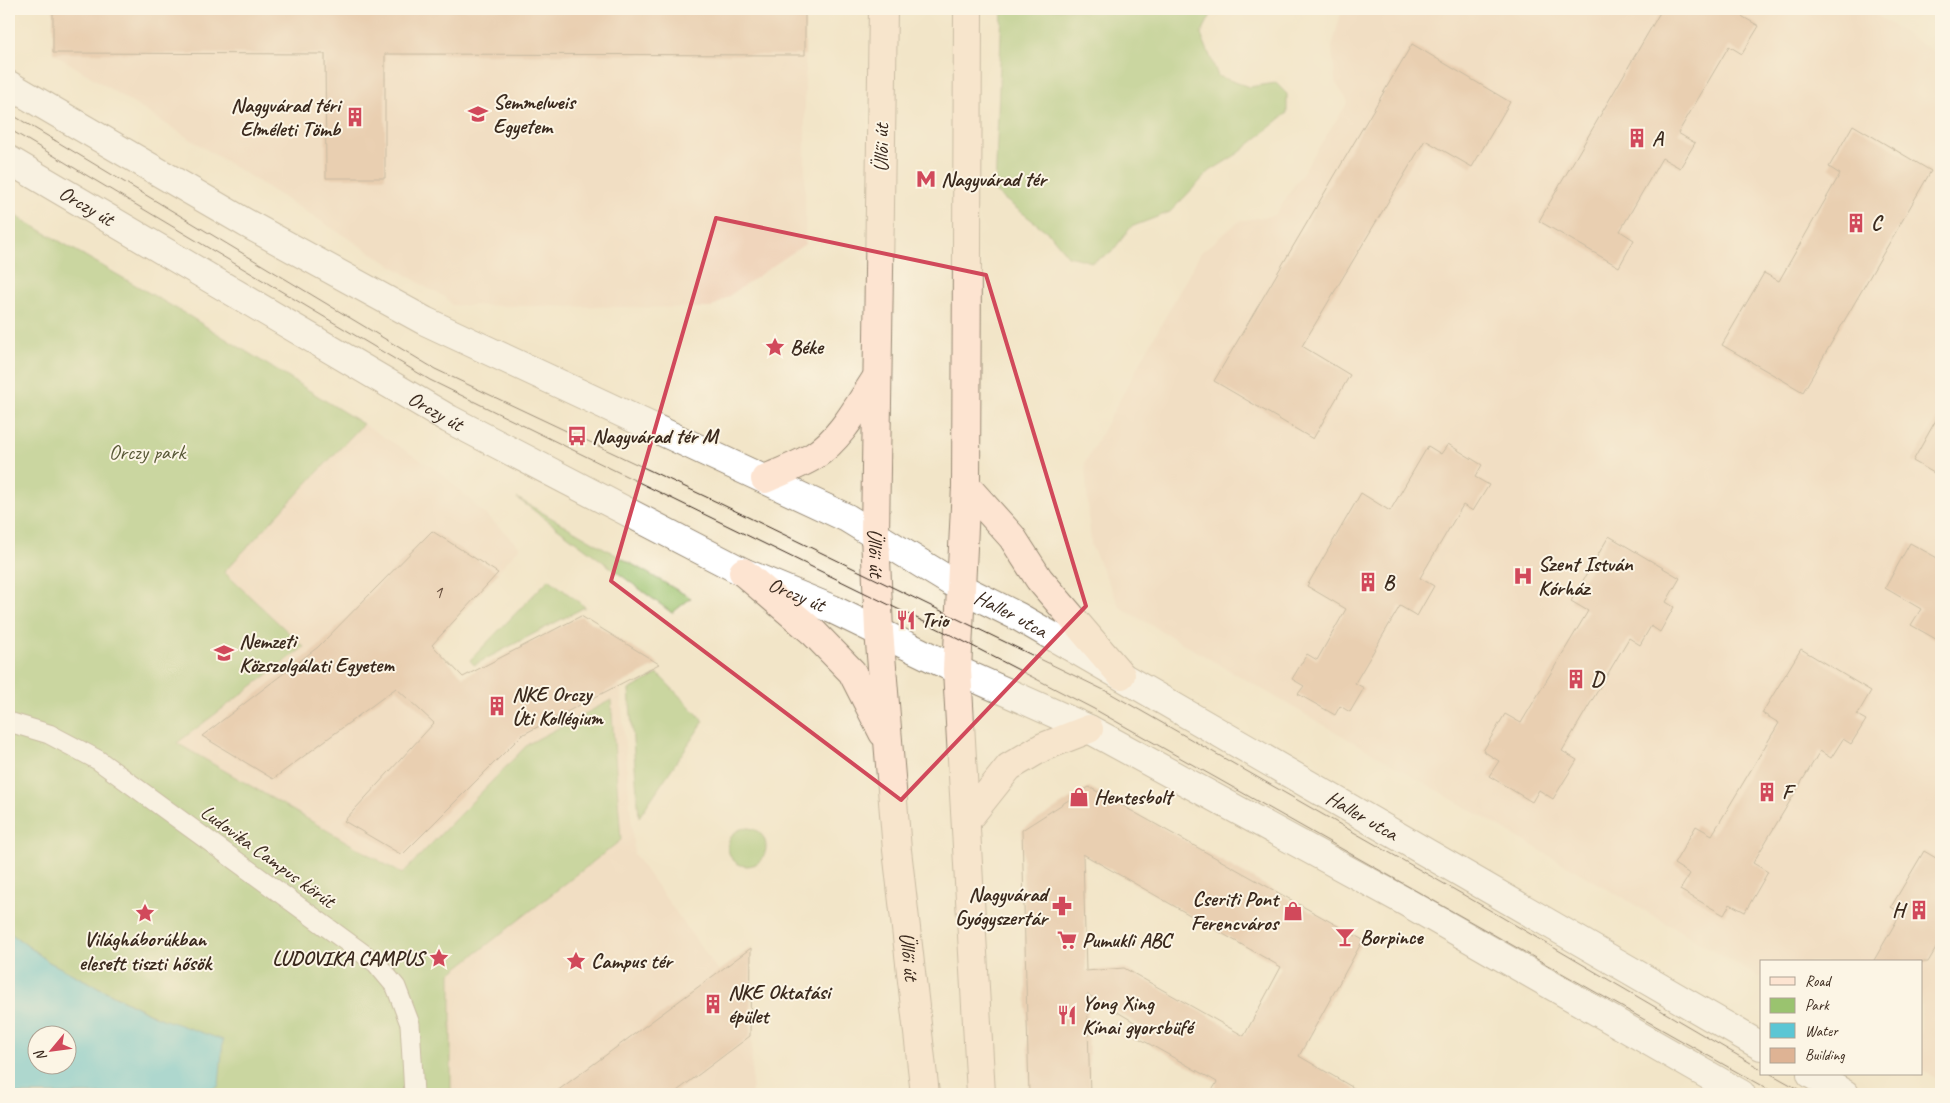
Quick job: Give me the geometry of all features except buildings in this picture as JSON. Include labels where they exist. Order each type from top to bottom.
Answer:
[{"type":"main road","name":"Üllői út","points":[[883,9],[875,534],[879,630],[897,850],[925,1094]]},
{"type":"main road","points":[[968,9],[966,486],[957,670],[981,1094]]},
{"type":"main road","points":[[765,479],[815,455],[824,447],[844,428],[877,377]]},
{"type":"main road","points":[[966,486],[1012,537],[1039,579],[1121,675]]},
{"type":"main road","points":[[743,572],[813,632],[852,672],[888,744]]},
{"type":"main road","points":[[966,820],[1009,767],[1043,747],[1089,730]]},
{"type":"street","points":[[9,85],[254,228],[425,321],[765,479],[847,518],[875,534]]},
{"type":"street","name":"Orczy út","points":[[9,160],[449,419],[743,572],[879,630],[957,670]]},
{"type":"street","name":"Haller utca","points":[[875,534],[961,588],[1011,612],[1760,1045]]},
{"type":"street","points":[[957,670],[1089,730],[1406,902],[1741,1094]]},
{"type":"street","name":"Ludovika Campus körút","points":[[9,722],[49,734],[98,760],[376,963],[396,987],[410,1024],[414,1094]]},
{"type":"street","points":[[1814,1076],[1845,1094]]},
{"type":"highlighted area","points":[[716,218],[986,275],[1086,606],[901,800],[611,581]]},
{"type":"shaded area","name":"Semmelweis Egyetem","points":[[53,9],[805,9],[805,244],[711,308],[452,305],[444,296],[429,289],[53,53]]},
{"type":"shaded area","name":"Szent István Kórház","points":[[1342,9],[1867,9],[1941,56],[1941,1081],[1922,1071],[1922,960],[1760,960],[1760,977],[1120,607],[1091,545],[1085,463],[1201,252],[1240,221],[1275,215],[1348,102],[1335,82],[1332,47]]},
{"type":"shaded area","name":"Orczy park","points":[[9,212],[189,316],[440,472],[520,547],[432,645],[463,677],[581,616],[659,664],[620,685],[634,854],[719,972],[751,948],[752,1094],[9,1094]]},
{"type":"green space","points":[[1002,9],[1214,9],[1201,34],[1218,76],[1249,87],[1276,83],[1287,94],[1287,113],[1239,153],[1210,171],[1170,212],[1131,227],[1111,253],[1092,262],[1068,256],[1050,234],[995,192]]},
{"type":"green space","name":"Orczy park","points":[[9,212],[189,316],[363,424],[224,572],[304,647],[177,743],[402,874],[528,744],[611,700],[621,840],[451,973],[451,1094],[201,1094],[219,1086],[155,1016],[49,962],[9,932]]},
{"type":"green space","points":[[517,498],[691,598],[672,613]]},
{"type":"green space","points":[[549,579],[585,607],[474,665],[470,660]]},
{"type":"green space","points":[[658,674],[704,721],[639,817],[629,690]]},
{"type":"green space","points":[[747,828],[754,829],[760,834],[765,840],[765,854],[760,860],[754,865],[747,866],[740,865],[734,860],[729,854],[728,847],[729,840],[734,834],[740,829]]},
{"type":"water","points":[[9,932],[49,962],[154,1016],[223,1040],[219,1086],[201,1094],[9,1094]]},
{"type":"tram line","points":[[9,113],[56,141]]},
{"type":"tram line","points":[[9,129],[430,380],[959,639],[1094,709],[1776,1094]]},
{"type":"tram line","points":[[51,138],[435,369],[719,503],[1108,692],[1469,898],[1760,1068]]},
{"type":"tram line","points":[[1775,1076],[1807,1094]]},
{"type":"place","name":"Semmelweis Egyetem","points":[[478,114]]},
{"type":"place","name":"Nagyvárad téri Elméleti Tömb","points":[[355,117]]},
{"type":"place","name":"A","points":[[1637,138]]},
{"type":"place","name":"Nagyvárad tér","points":[[926,179]]},
{"type":"place","name":"C","points":[[1856,223]]},
{"type":"place","name":"Béke","points":[[775,347]]},
{"type":"place","name":"Nagyvárad tér M","points":[[577,436]]},
{"type":"place","name":"Szent István Kórház","points":[[1523,576]]},
{"type":"place","name":"B","points":[[1368,582]]},
{"type":"place","name":"Trio","points":[[906,620]]},
{"type":"place","name":"Nemzeti Közszolgálati Egyetem","points":[[224,653]]},
{"type":"place","name":"D","points":[[1576,679]]},
{"type":"place","name":"NKE Orczy Úti Kollégium","points":[[497,706]]},
{"type":"place","name":"F","points":[[1767,792]]},
{"type":"place","name":"Hentesbolt","points":[[1079,797]]},
{"type":"place","name":"Nagyvárad Gyógyszertár","points":[[1062,906]]},
{"type":"place","name":"H","points":[[1919,910]]},
{"type":"place","name":"Cseriti Pont Ferencváros","points":[[1293,911]]},
{"type":"place","name":"Világháborúkban elesett tiszti hősök","points":[[145,913]]},
{"type":"place","name":"Borpince","points":[[1345,937]]},
{"type":"place","name":"Pumukli ABC","points":[[1067,940]]},
{"type":"place","name":"LUDOVIKA CAMPUS","points":[[439,958]]},
{"type":"place","name":"Campus tér","points":[[576,961]]},
{"type":"place","name":"NKE Oktatási épület","points":[[713,1004]]},
{"type":"place","name":"Yong Xing Kínai gyorsbüfé","points":[[1067,1015]]}]
